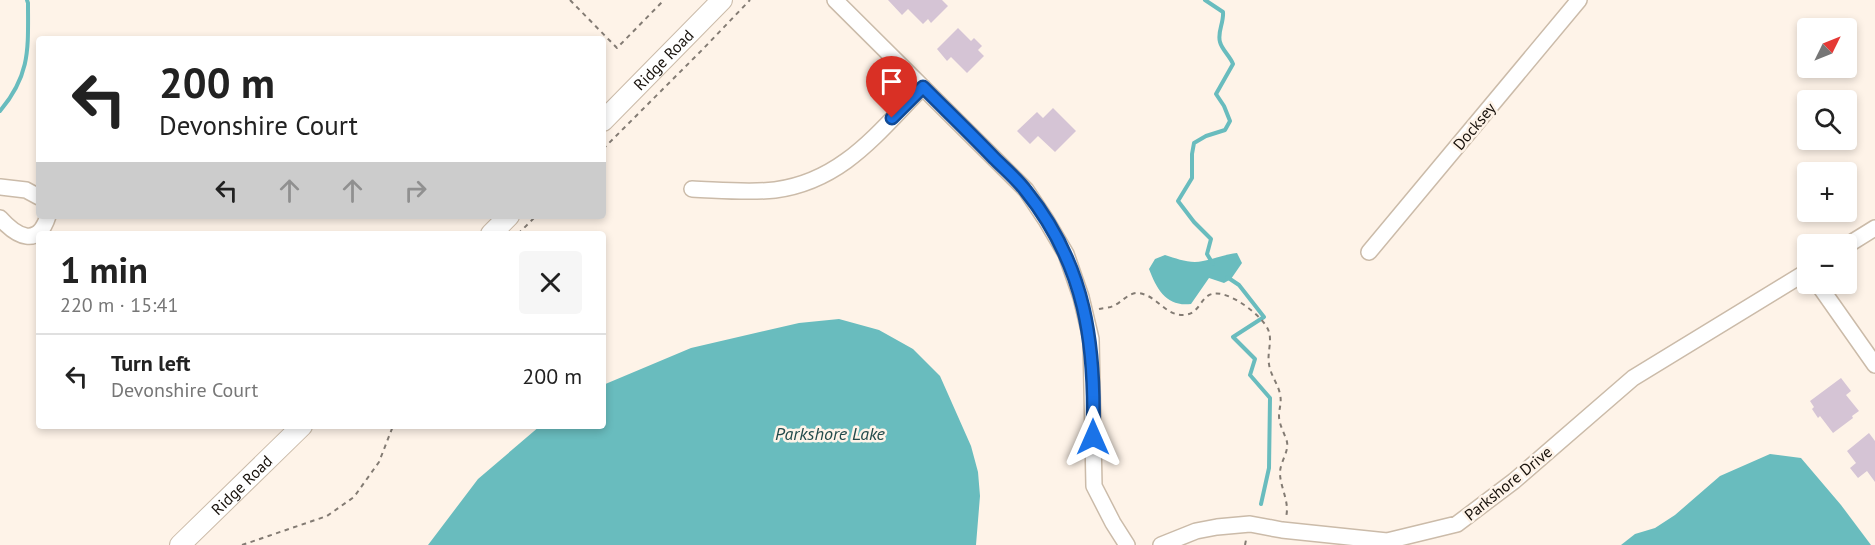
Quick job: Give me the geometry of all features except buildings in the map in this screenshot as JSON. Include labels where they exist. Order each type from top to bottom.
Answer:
[{"type":"street","name":"Ridge Road","points":[[606,117],[722,0]]},
{"type":"street","points":[[835,0],[1026,190],[1066,254],[1081,297],[1090,339],[1094,486],[1127,545]]},
{"type":"street","name":"Docksey","points":[[1369,252],[1579,0]]},
{"type":"street","points":[[692,189],[754,192],[773,190],[808,182],[832,172],[861,150],[923,87]]},
{"type":"street","points":[[0,187],[26,190],[36,195]]},
{"type":"street","points":[[0,218],[21,237],[31,237],[36,234]]},
{"type":"street","points":[[494,231],[506,219]]},
{"type":"street","points":[[1857,239],[1875,228]]},
{"type":"street","name":"Parkshore Drive","points":[[1161,545],[1196,531],[1250,524],[1282,530],[1387,541],[1456,524],[1514,481],[1633,378],[1797,278]]},
{"type":"street","points":[[1825,294],[1875,364]]},
{"type":"street","name":"Ridge Road","points":[[180,545],[299,429]]},
{"type":"path","points":[[570,0],[605,36]]},
{"type":"path","points":[[606,37],[617,48],[664,0]]},
{"type":"path","points":[[606,146],[750,0]]},
{"type":"path","points":[[521,231],[533,219]]},
{"type":"path","points":[[1084,311],[1112,307],[1132,293],[1151,297],[1169,312],[1184,315],[1197,310],[1207,296],[1213,293],[1233,299],[1258,316],[1270,334],[1269,363],[1280,393],[1282,406],[1279,416],[1288,444],[1280,474],[1285,491],[1287,512],[1282,530]]},
{"type":"path","points":[[242,545],[327,516],[354,496],[379,462],[392,429]]},
{"type":"path","points":[[1245,545],[1246,540]]},
{"type":"water","points":[[1237,253],[1242,263],[1231,279],[1224,283],[1209,278],[1191,304],[1175,303],[1169,300],[1159,290],[1149,269],[1155,259],[1165,255],[1184,261],[1198,262]]},
{"type":"water","name":"Parkshore Lake","points":[[839,319],[879,330],[913,349],[940,376],[971,446],[978,472],[980,496],[976,545],[428,545],[478,479],[536,429],[606,429],[606,384],[691,348],[799,323]]},
{"type":"water","points":[[1770,454],[1801,458],[1871,545],[1621,545],[1635,534],[1655,528],[1675,515],[1720,476]]},
{"type":"waterway","points":[[0,111],[17,85],[26,60],[27,0]]},
{"type":"waterway","points":[[1205,0],[1223,12],[1220,42],[1233,64],[1216,94],[1230,121],[1225,130],[1206,136],[1194,143],[1192,178],[1178,201],[1211,239],[1207,254],[1213,264]]},
{"type":"waterway","points":[[1227,277],[1239,285],[1264,317],[1233,337],[1255,359],[1250,375],[1270,398],[1269,468],[1261,504]]},
{"type":"route","points":[[892,118],[923,87],[1026,190],[1046,220],[1066,254],[1081,297],[1090,339],[1093,437]]}]
